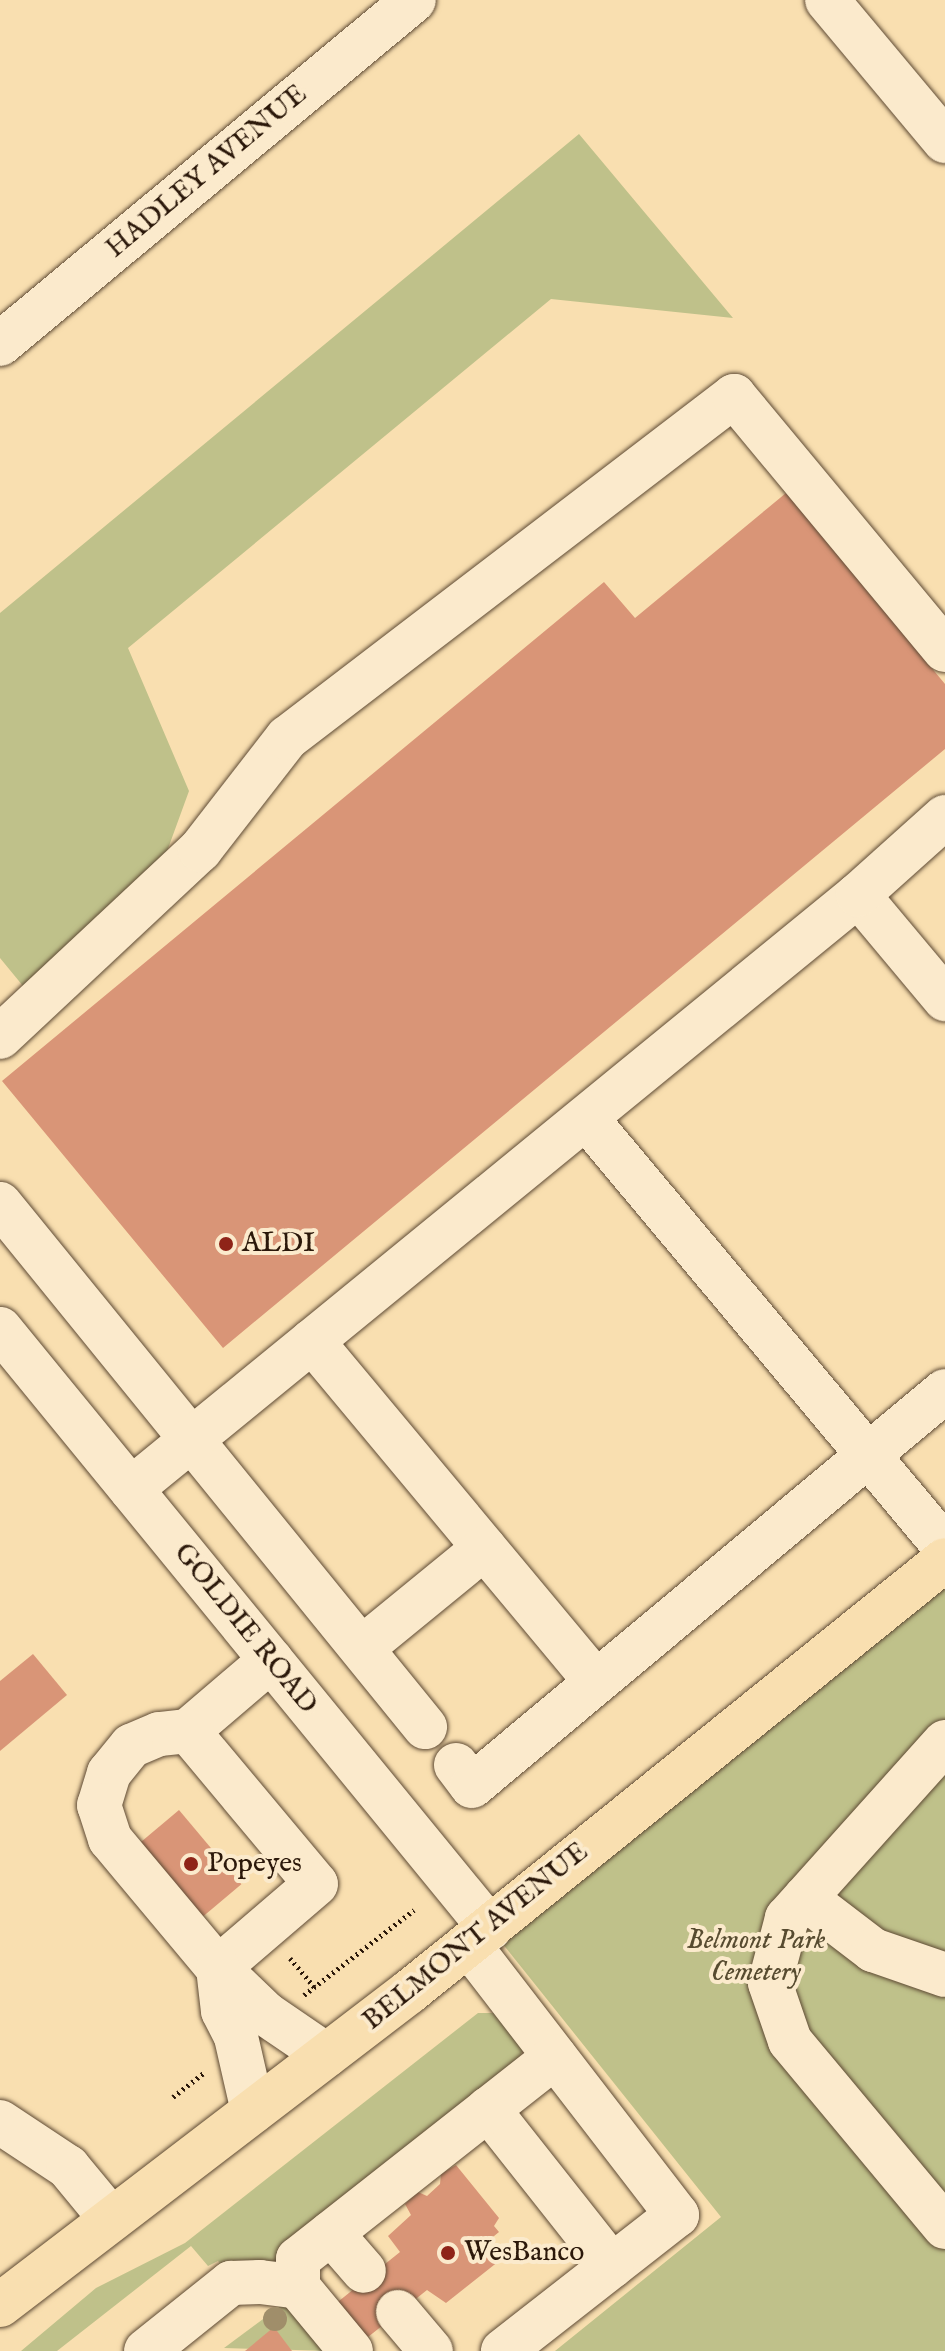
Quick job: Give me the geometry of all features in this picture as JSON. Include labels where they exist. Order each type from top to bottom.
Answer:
[{"type":"main road","name":"BELMONT AVENUE","points":[[0,2305],[479,1936],[945,1560]]},
{"type":"street","name":"HADLEY AVENUE","points":[[0,344],[414,0]]},
{"type":"street","points":[[827,0],[945,141]]},
{"type":"street","points":[[0,1037],[200,850],[287,738],[734,396],[945,650]]},
{"type":"street","points":[[131,1489],[943,823]]},
{"type":"street","points":[[858,895],[945,999]]},
{"type":"street","points":[[586,1118],[945,1547]]},
{"type":"street","points":[[0,1204],[425,1727]]},
{"type":"street","name":"GOLDIE ROAD","points":[[0,1329],[271,1660],[479,1936],[555,2057],[677,2215],[612,2266]]},
{"type":"street","points":[[312,1341],[596,1682]]},
{"type":"street","points":[[464,1776],[596,1682],[945,1391]]},
{"type":"street","points":[[362,1648],[484,1548]]},
{"type":"street","points":[[271,1660],[188,1731],[159,1734],[131,1746],[109,1773],[99,1805],[110,1839],[218,1968],[266,2014],[326,2055]]},
{"type":"street","points":[[188,1731],[316,1884],[218,1968]]},
{"type":"street","points":[[945,1742],[787,1918],[770,1983],[790,2041],[945,2227]]},
{"type":"street","points":[[805,1898],[873,1950],[945,1975]]},
{"type":"street","points":[[218,1968],[223,2011],[236,2037],[253,2111]]},
{"type":"street","points":[[351,2351],[298,2287],[298,2259],[555,2057]]},
{"type":"street","points":[[488,2109],[612,2266],[503,2351]]},
{"type":"street","points":[[0,2122],[68,2167],[111,2219]]},
{"type":"street","points":[[331,2233],[364,2271]]},
{"type":"street","points":[[146,2351],[231,2283],[298,2287]]},
{"type":"street","points":[[398,2312],[431,2351]]},
{"type":"path","points":[[290,1957],[314,1987]]},
{"type":"green space","points":[[579,134],[733,318],[551,299],[128,648],[189,791],[150,898],[37,1003],[0,958],[0,613]]},
{"type":"green space","name":"Belmont Park Cemetery","points":[[945,1560],[945,2351],[555,2351],[721,2217],[490,1928]]},
{"type":"green space","points":[[478,2013],[500,2013],[523,2048],[520,2057],[285,2265],[227,2271],[218,2261],[208,2266],[191,2246],[57,2351],[21,2351],[96,2288],[185,2243]]},
{"type":"green space","points":[[282,2305],[292,2309],[329,2351],[224,2348]]},
{"type":"building","points":[[786,493],[945,684],[945,749],[223,1348],[2,1081],[604,582],[635,618]]},
{"type":"building","points":[[33,1654],[67,1695],[0,1751],[0,1681]]},
{"type":"building","name":"Popeyes","points":[[179,1810],[241,1884],[202,1918],[139,1843]]},
{"type":"building","name":"WesBanco","points":[[456,2165],[499,2218],[494,2226],[499,2232],[488,2241],[499,2261],[446,2303],[427,2290],[363,2341],[334,2305],[400,2252],[388,2236],[411,2215],[405,2204],[418,2192],[427,2196],[440,2184],[441,2174]]},
{"type":"building","points":[[274,2327],[292,2351],[245,2351]]},
{"type":"place","name":"ALDI","points":[[226,1244]]},
{"type":"place","name":"Popeyes","points":[[191,1864]]},
{"type":"place","name":"WesBanco","points":[[448,2253]]}]
